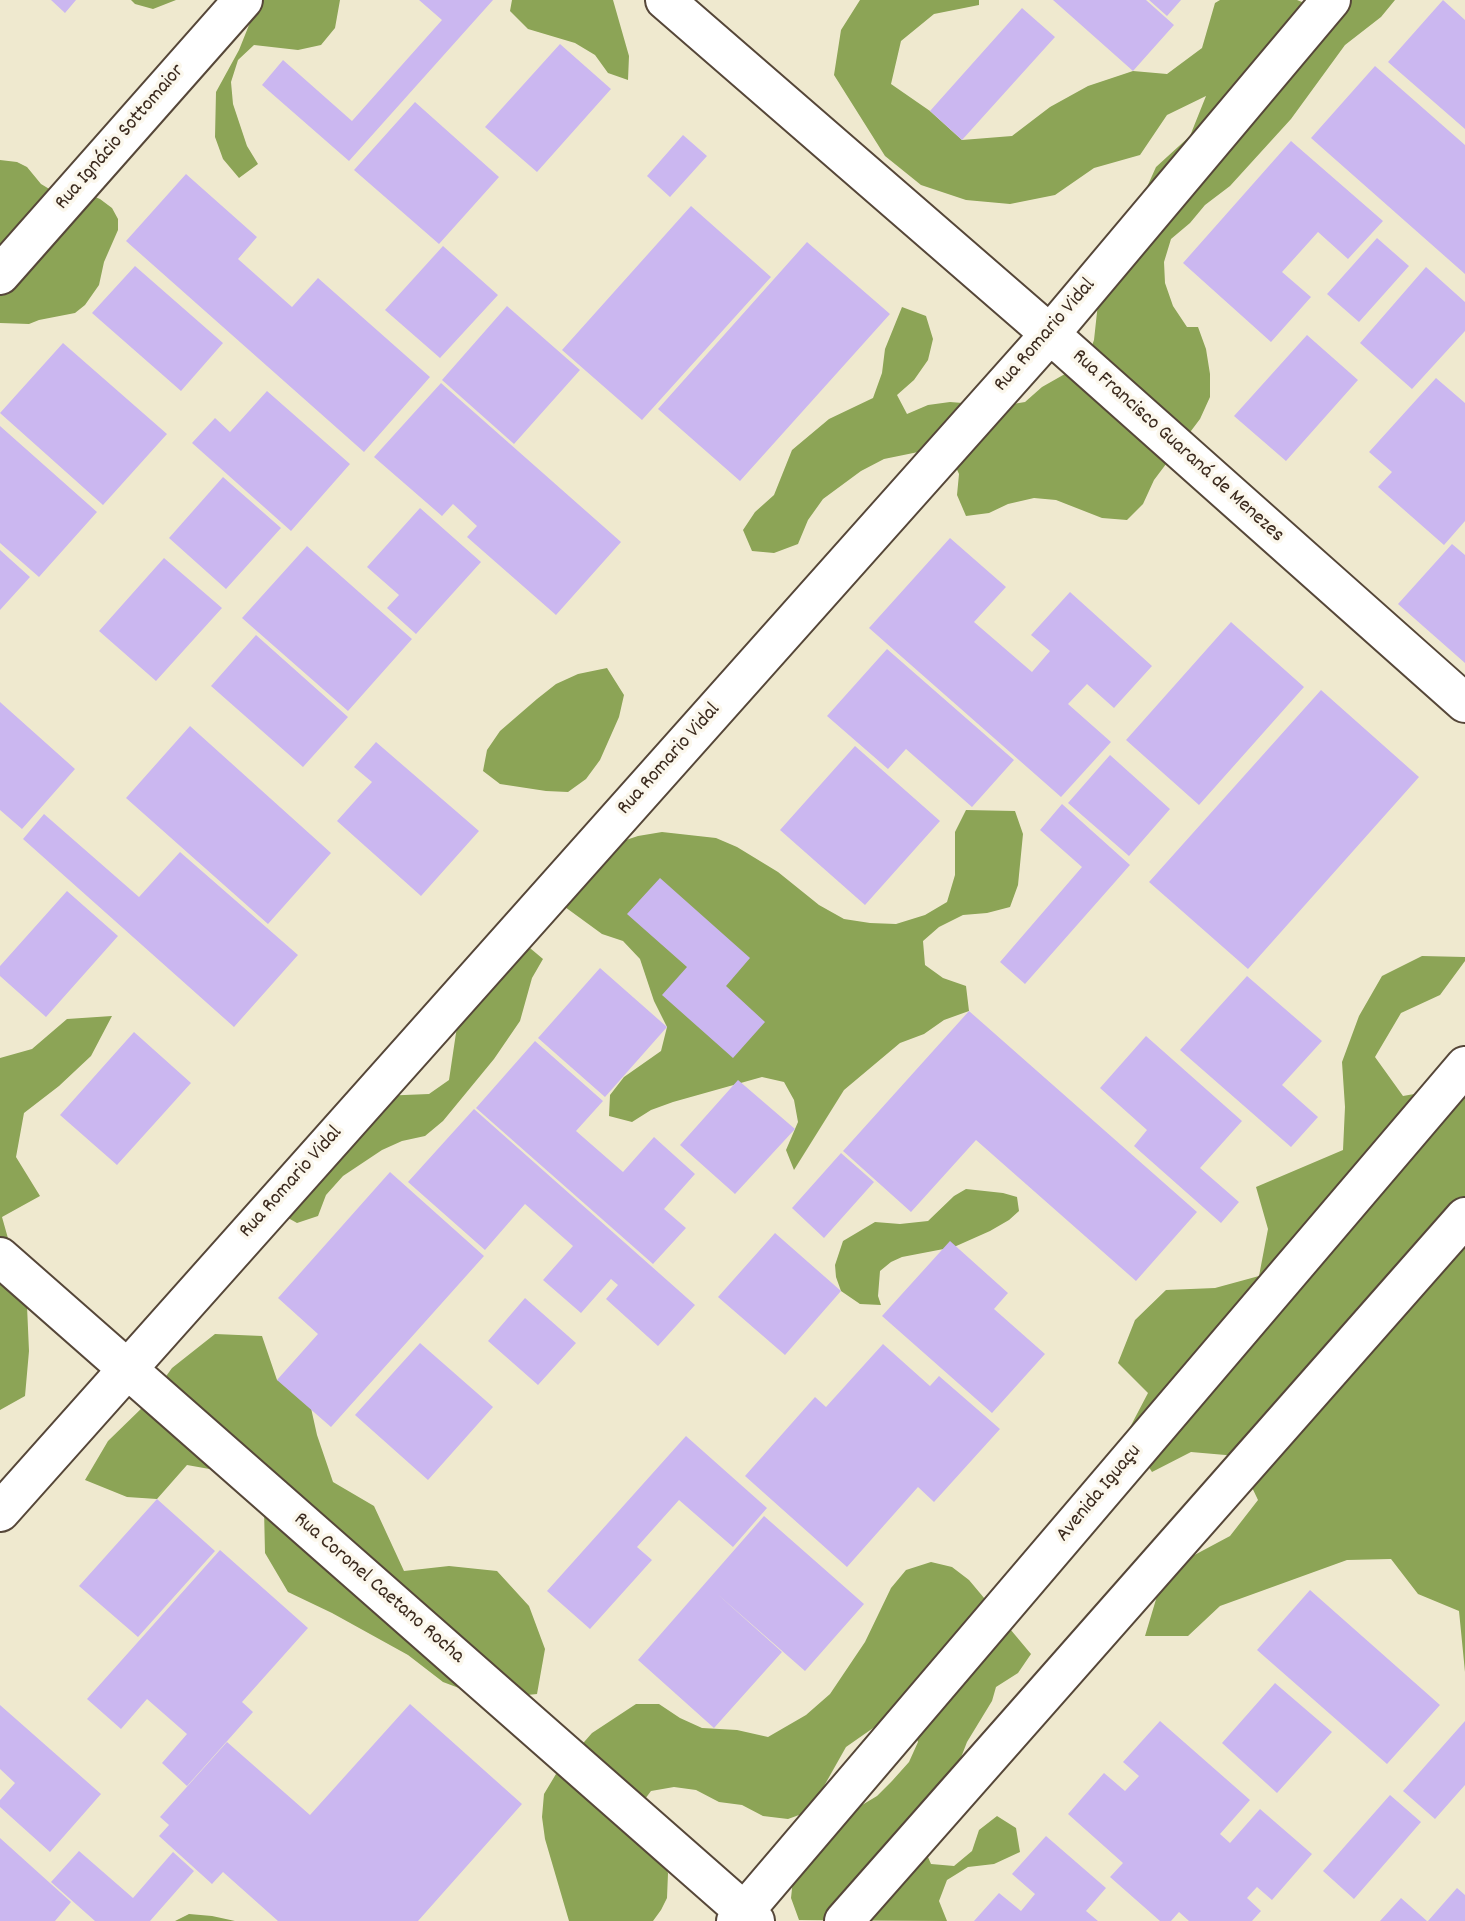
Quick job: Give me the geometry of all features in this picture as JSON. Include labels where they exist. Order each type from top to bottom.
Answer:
[{"type":"street","name":"Rua Ignácio Sottomaior","points":[[0,275],[243,0]]},
{"type":"street","name":"Rua Francisco Guaraná de Menezes","points":[[665,0],[1049,334],[1465,703]]},
{"type":"street","name":"Rua Romario Vidal","points":[[0,1511],[1049,334],[1331,0]]},
{"type":"street","name":"Avenida Iguaçu","points":[[745,1918],[1465,1066]]},
{"type":"street","points":[[844,1921],[1465,1217]]},
{"type":"street","name":"Rua Coronel Caetano Rocha","points":[[0,1257],[745,1918]]},
{"type":"green space","points":[[131,0],[176,0],[153,9],[135,4]]},
{"type":"green space","points":[[259,0],[340,0],[335,28],[321,45],[298,50],[254,45],[238,60],[231,82],[233,104],[247,146],[258,164],[239,178],[223,159],[215,137],[216,92],[239,50]]},
{"type":"green space","points":[[512,0],[613,0],[629,56],[628,80],[608,73],[595,55],[575,43],[528,29],[510,11]]},
{"type":"green space","points":[[860,0],[979,0],[979,5],[934,14],[901,41],[891,84],[930,111],[962,140],[1012,136],[1050,107],[1088,86],[1133,71],[1167,74],[1202,48],[1215,3],[1220,0],[1395,0],[1381,17],[1345,45],[1291,119],[1230,186],[1205,205],[1190,223],[1171,239],[1164,262],[1165,283],[1173,306],[1187,327],[1198,327],[1206,349],[1210,397],[1200,419],[1154,480],[1143,504],[1127,520],[1102,518],[1056,500],[1034,498],[1008,504],[989,513],[966,516],[957,495],[959,474],[950,454],[928,450],[884,459],[861,471],[823,499],[808,520],[798,544],[774,553],[752,551],[743,530],[755,512],[774,495],[792,450],[829,419],[873,398],[882,373],[885,349],[902,307],[926,316],[933,339],[928,360],[914,380],[897,395],[907,414],[928,405],[950,402],[1001,406],[1025,402],[1042,387],[1086,362],[1094,340],[1099,294],[1156,167],[1190,136],[1206,96],[1167,115],[1140,155],[1094,168],[1055,195],[1010,204],[966,200],[921,185],[885,156],[834,75],[841,30]]},
{"type":"green space","points":[[0,160],[17,162],[27,167],[41,184],[51,190],[88,194],[100,199],[112,208],[118,219],[118,230],[104,262],[99,285],[85,305],[75,313],[29,324],[0,323]]},
{"type":"green space","points":[[607,668],[624,695],[619,717],[600,760],[586,779],[568,792],[546,791],[500,784],[483,771],[487,750],[500,731],[537,699],[556,684],[578,674]]},
{"type":"green space","points":[[966,810],[1015,811],[1023,834],[1018,885],[1010,907],[963,915],[939,927],[923,941],[925,965],[943,978],[966,986],[969,1011],[944,1020],[924,1034],[900,1043],[844,1090],[794,1170],[786,1150],[798,1122],[794,1100],[784,1082],[762,1077],[673,1102],[651,1110],[632,1122],[609,1116],[610,1095],[624,1077],[661,1051],[667,1027],[654,1001],[640,959],[623,941],[602,934],[565,907],[614,844],[662,832],[716,838],[737,847],[778,872],[819,905],[844,919],[896,924],[925,915],[947,902],[955,875],[955,832]]},
{"type":"green space","points":[[524,943],[543,959],[532,978],[520,1021],[494,1059],[443,1121],[425,1136],[402,1141],[382,1150],[343,1176],[326,1195],[318,1216],[297,1223],[281,1214],[380,1096],[429,1094],[449,1080],[462,1009]]},
{"type":"green space","points":[[1422,956],[1465,957],[1465,961],[1440,995],[1401,1013],[1375,1057],[1403,1096],[1448,1088],[1465,1092],[1465,1672],[1459,1611],[1418,1594],[1391,1559],[1347,1560],[1220,1606],[1188,1636],[1145,1636],[1157,1596],[1187,1559],[1230,1536],[1258,1500],[1237,1456],[1191,1452],[1152,1472],[1127,1433],[1148,1393],[1118,1363],[1135,1320],[1166,1290],[1215,1288],[1259,1276],[1268,1229],[1256,1187],[1343,1150],[1345,1107],[1342,1062],[1359,1016],[1382,976]]},
{"type":"green space","points":[[112,1016],[91,1056],[59,1086],[24,1113],[16,1157],[40,1196],[2,1217],[27,1306],[29,1351],[25,1396],[0,1410],[0,1058],[32,1049],[67,1019]]},
{"type":"green space","points":[[966,1189],[1017,1197],[1019,1211],[990,1231],[954,1247],[902,1257],[891,1262],[880,1271],[878,1296],[881,1305],[860,1304],[841,1291],[835,1265],[843,1241],[875,1222],[900,1224],[928,1221],[954,1196]]},
{"type":"green space","points":[[215,1334],[262,1336],[277,1380],[307,1390],[317,1435],[333,1482],[374,1506],[404,1571],[449,1566],[497,1571],[529,1606],[545,1649],[537,1694],[488,1699],[443,1682],[408,1655],[288,1592],[265,1553],[264,1509],[232,1473],[187,1465],[157,1499],[127,1497],[85,1480],[108,1441],[146,1404],[172,1368]]},
{"type":"green space","points":[[931,1562],[952,1567],[969,1580],[1031,1654],[1018,1673],[996,1687],[992,1701],[967,1742],[950,1786],[922,1843],[931,1864],[954,1866],[972,1851],[979,1830],[997,1816],[1016,1828],[1020,1852],[994,1864],[968,1867],[947,1880],[939,1901],[947,1921],[799,1920],[791,1898],[794,1870],[857,1808],[877,1796],[892,1781],[909,1762],[918,1742],[910,1721],[886,1719],[846,1747],[810,1811],[788,1819],[763,1816],[742,1805],[719,1802],[696,1790],[674,1787],[651,1791],[636,1811],[668,1873],[667,1898],[661,1910],[653,1921],[569,1921],[545,1839],[542,1817],[544,1794],[556,1774],[592,1733],[636,1704],[659,1704],[702,1728],[737,1730],[768,1737],[806,1715],[830,1694],[865,1642],[891,1588],[906,1570]]},
{"type":"green space","points":[[189,1914],[212,1916],[235,1921],[175,1921]]},
{"type":"building","points":[[51,0],[76,0],[65,13]]},
{"type":"building","points":[[419,0],[493,0],[349,161],[262,85],[283,60],[352,121],[442,20]]},
{"type":"building","points":[[1053,0],[1146,0],[1174,25],[1133,71]]},
{"type":"building","points":[[1149,0],[1181,0],[1167,16]]},
{"type":"building","points":[[1443,0],[1465,20],[1465,129],[1388,62]]},
{"type":"building","points":[[1022,8],[1055,37],[962,140],[930,111]]},
{"type":"building","points":[[560,44],[611,89],[537,172],[485,127]]},
{"type":"building","points":[[1375,66],[1465,145],[1465,274],[1311,138]]},
{"type":"building","points":[[415,102],[499,177],[439,244],[354,170]]},
{"type":"building","points":[[683,135],[707,156],[670,197],[647,176]]},
{"type":"building","points":[[1291,141],[1383,221],[1348,259],[1318,232],[1282,272],[1311,297],[1271,342],[1183,263]]},
{"type":"building","points":[[186,174],[257,237],[238,259],[292,307],[318,278],[430,377],[364,452],[126,241]]},
{"type":"building","points":[[691,206],[771,277],[642,420],[562,350]]},
{"type":"building","points":[[1377,238],[1409,266],[1359,322],[1327,294]]},
{"type":"building","points":[[807,242],[890,314],[740,481],[658,409]]},
{"type":"building","points":[[443,246],[498,295],[440,358],[385,310]]},
{"type":"building","points":[[135,266],[223,343],[181,391],[92,313]]},
{"type":"building","points":[[1426,267],[1465,302],[1465,331],[1412,389],[1360,343]]},
{"type":"building","points":[[507,306],[580,370],[514,444],[442,380]]},
{"type":"building","points":[[1307,335],[1358,380],[1286,461],[1234,416]]},
{"type":"building","points":[[63,343],[167,434],[103,505],[0,413]]},
{"type":"building","points":[[1436,378],[1465,403],[1465,521],[1444,545],[1378,487],[1392,472],[1369,452]]},
{"type":"building","points":[[441,383],[621,542],[556,615],[467,537],[477,526],[453,504],[442,516],[374,457]]},
{"type":"building","points":[[267,391],[350,464],[291,531],[192,443],[215,418],[230,432]]},
{"type":"building","points":[[0,426],[97,512],[39,577],[0,543]]},
{"type":"building","points":[[223,477],[281,528],[226,589],[169,538]]},
{"type":"building","points":[[420,508],[481,562],[416,634],[387,608],[399,595],[367,567]]},
{"type":"building","points":[[950,538],[1006,587],[974,622],[1032,672],[1050,651],[1031,635],[1070,592],[1152,666],[1114,708],[1087,684],[1068,704],[1111,742],[1061,797],[869,628]]},
{"type":"building","points":[[1452,544],[1465,555],[1465,663],[1398,604]]},
{"type":"building","points":[[307,546],[412,639],[348,711],[242,618]]},
{"type":"building","points":[[0,550],[30,577],[0,610]]},
{"type":"building","points":[[164,558],[222,608],[156,681],[99,631]]},
{"type":"building","points":[[1231,622],[1304,687],[1199,805],[1126,740]]},
{"type":"building","points":[[256,635],[348,717],[303,767],[211,686]]},
{"type":"building","points":[[887,649],[1014,760],[972,807],[906,749],[888,769],[827,716]]},
{"type":"building","points":[[1321,690],[1419,777],[1248,969],[1149,882]]},
{"type":"building","points":[[0,702],[75,769],[22,829],[0,810]]},
{"type":"building","points":[[190,726],[331,853],[268,924],[126,798]]},
{"type":"building","points":[[376,742],[479,831],[421,896],[337,821],[372,782],[354,767]]},
{"type":"building","points":[[855,746],[940,821],[865,905],[780,830]]},
{"type":"building","points":[[1110,755],[1170,809],[1129,856],[1068,803]]},
{"type":"building","points":[[1062,804],[1130,865],[1025,984],[1000,962],[1082,867],[1040,830]]},
{"type":"building","points":[[44,814],[139,897],[180,852],[298,955],[234,1027],[23,839]]},
{"type":"building","points":[[660,878],[750,958],[726,986],[765,1022],[733,1058],[662,995],[687,967],[627,914]]},
{"type":"building","points":[[67,891],[118,936],[46,1017],[0,976],[0,966]]},
{"type":"building","points":[[600,968],[667,1027],[605,1097],[538,1038]]},
{"type":"building","points":[[1247,976],[1322,1041],[1282,1085],[1318,1117],[1291,1147],[1180,1050]]},
{"type":"building","points":[[969,1011],[1197,1212],[1136,1281],[976,1140],[911,1212],[843,1151]]},
{"type":"building","points":[[134,1032],[191,1083],[117,1165],[60,1115]]},
{"type":"building","points":[[1146,1036],[1242,1121],[1200,1168],[1239,1202],[1221,1223],[1134,1146],[1147,1130],[1100,1088]]},
{"type":"building","points":[[535,1041],[603,1101],[576,1131],[623,1172],[654,1137],[695,1174],[664,1209],[686,1228],[653,1264],[476,1108]]},
{"type":"building","points":[[738,1080],[795,1129],[735,1194],[680,1145]]},
{"type":"building","points":[[474,1109],[695,1305],[658,1346],[606,1299],[618,1285],[611,1279],[581,1313],[543,1280],[573,1246],[525,1204],[485,1250],[408,1182]]},
{"type":"building","points":[[841,1153],[874,1182],[824,1238],[792,1208]]},
{"type":"building","points":[[390,1172],[484,1256],[331,1427],[277,1380],[318,1334],[278,1298]]},
{"type":"building","points":[[775,1233],[841,1291],[785,1355],[718,1297]]},
{"type":"building","points":[[950,1241],[1008,1293],[994,1309],[1045,1354],[992,1413],[882,1316]]},
{"type":"building","points":[[525,1298],[576,1343],[538,1385],[488,1341]]},
{"type":"building","points":[[420,1343],[493,1407],[428,1480],[355,1415]]},
{"type":"building","points":[[883,1344],[930,1386],[939,1376],[1000,1429],[934,1502],[918,1487],[847,1567],[745,1476],[815,1397],[826,1407]]},
{"type":"building","points":[[686,1436],[767,1508],[733,1547],[679,1500],[637,1547],[652,1560],[590,1629],[547,1591]]},
{"type":"building","points":[[157,1499],[215,1551],[138,1637],[79,1586]]},
{"type":"building","points":[[764,1516],[864,1604],[805,1671],[715,1592],[782,1652],[714,1728],[638,1660]]},
{"type":"building","points":[[220,1550],[308,1628],[242,1702],[253,1712],[187,1786],[162,1763],[187,1734],[147,1699],[121,1729],[87,1699]]},
{"type":"building","points":[[1310,1590],[1440,1705],[1387,1764],[1257,1650]]},
{"type":"building","points":[[1275,1683],[1332,1732],[1277,1793],[1222,1743]]},
{"type":"building","points":[[410,1704],[522,1804],[418,1921],[278,1921],[223,1872],[212,1884],[159,1836],[169,1825],[160,1817],[227,1742],[310,1815]]},
{"type":"building","points":[[0,1705],[101,1794],[50,1852],[0,1807],[0,1800],[15,1783],[0,1769]]},
{"type":"building","points":[[1160,1721],[1250,1800],[1220,1834],[1230,1843],[1260,1809],[1312,1854],[1272,1900],[1257,1887],[1247,1898],[1261,1911],[1252,1921],[1189,1921],[1179,1912],[1171,1921],[1160,1921],[1110,1877],[1123,1863],[1068,1814],[1104,1773],[1125,1791],[1139,1776],[1123,1762]]},
{"type":"building","points":[[1465,1721],[1465,1785],[1435,1819],[1403,1791]]},
{"type":"building","points":[[1390,1795],[1421,1822],[1354,1899],[1323,1871]]},
{"type":"building","points":[[1046,1836],[1106,1888],[1086,1911],[1098,1921],[974,1921],[999,1893],[1021,1911],[1035,1894],[1012,1874]]},
{"type":"building","points":[[0,1838],[71,1902],[55,1921],[0,1921]]},
{"type":"building","points":[[79,1851],[133,1898],[173,1852],[194,1871],[150,1921],[95,1921],[51,1882]]},
{"type":"building","points":[[1457,1888],[1465,1895],[1465,1921],[1428,1921]]},
{"type":"building","points":[[1401,1898],[1427,1921],[1380,1921]]}]
